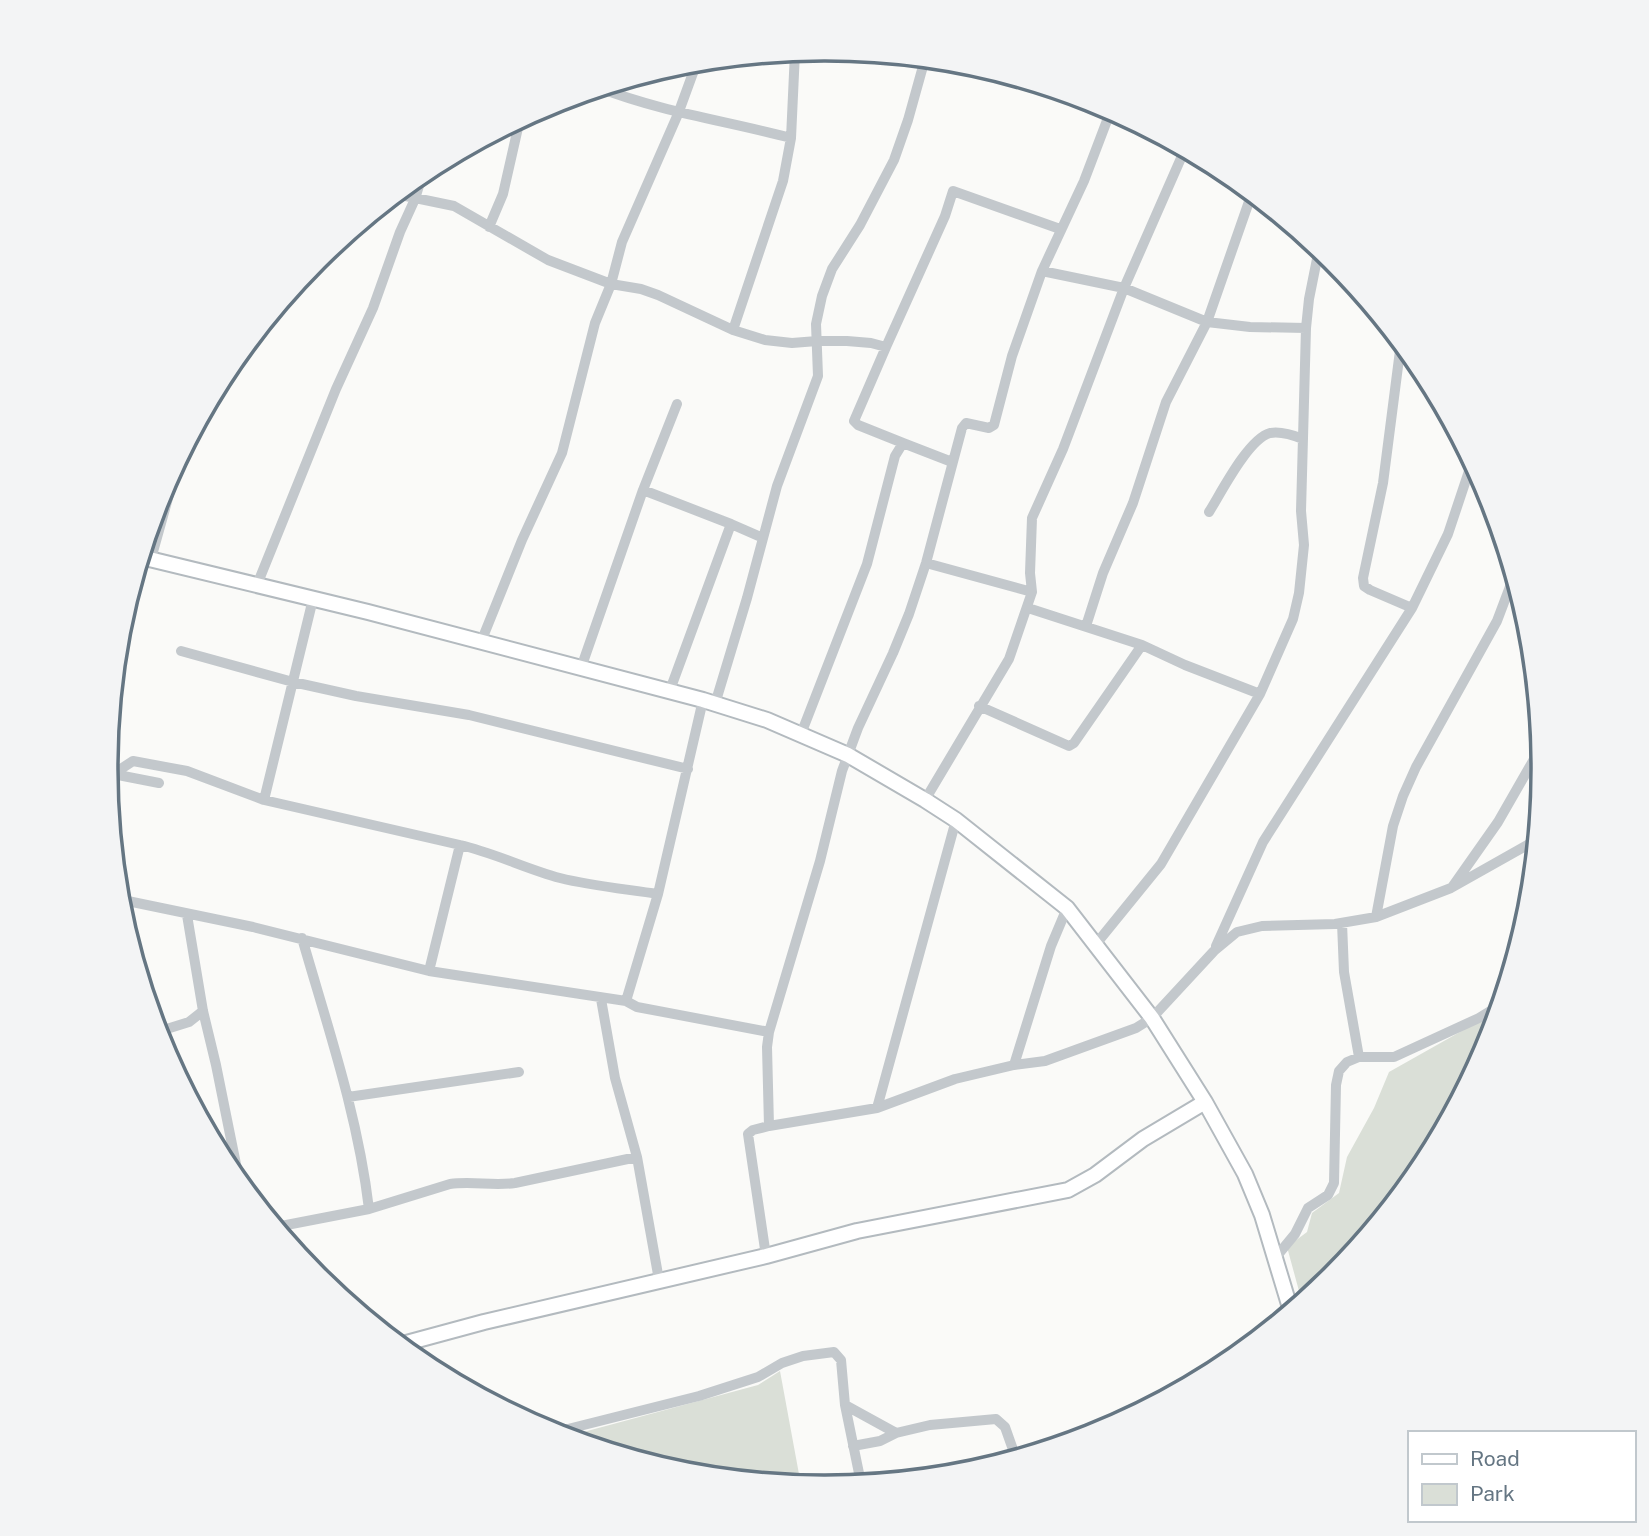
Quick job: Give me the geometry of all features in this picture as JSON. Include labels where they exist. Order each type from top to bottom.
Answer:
[{"type":"main road","points":[[150,559],[582,668],[767,720],[848,755],[956,820],[1067,908],[1152,1018],[1205,1102],[1245,1174],[1262,1215],[1288,1301]]},
{"type":"main road","points":[[412,1342],[766,1256],[858,1231],[1074,1188],[1143,1139],[1205,1102]]},
{"type":"street","points":[[733,330],[782,185],[791,138],[795,62]]},
{"type":"street","points":[[626,1002],[658,894],[688,769],[747,598],[777,486],[818,376],[816,324],[829,277],[894,160],[923,68]]},
{"type":"street","points":[[481,642],[522,540],[562,453],[595,323],[611,284],[622,242],[678,114],[692,74]]},
{"type":"street","points":[[616,93],[678,114],[733,123],[791,138]]},
{"type":"street","points":[[769,1126],[769,1032],[820,861],[848,755],[893,653],[926,563],[964,424],[989,428],[994,425],[1012,356],[1042,271],[1084,181],[1107,120]]},
{"type":"street","points":[[489,227],[503,194],[517,132]]},
{"type":"street","points":[[925,800],[1009,659],[1032,592],[1032,518],[1063,449],[1124,288],[1181,158]]},
{"type":"street","points":[[257,585],[340,379],[373,307],[418,190]]},
{"type":"street","points":[[952,462],[858,425],[854,421],[945,216],[953,191],[1060,229]]},
{"type":"street","points":[[408,197],[454,206],[548,260],[611,284],[641,289],[668,299],[733,330],[780,343],[871,343],[886,347]]},
{"type":"street","points":[[1086,626],[1103,573],[1133,503],[1166,402],[1207,322],[1249,203]]},
{"type":"street","points":[[1096,944],[1161,864],[1260,694],[1293,619],[1299,593],[1304,545],[1301,511],[1306,328],[1317,262]]},
{"type":"street","points":[[1042,271],[1124,288],[1207,322],[1250,327],[1306,328]]},
{"type":"street","points":[[1399,357],[1383,483],[1363,579],[1364,586],[1370,590],[1412,608]]},
{"type":"street","points":[[582,668],[643,490],[677,404]]},
{"type":"street","points":[[1209,512],[1256,442],[1269,433],[1283,433],[1303,439]]},
{"type":"street","points":[[801,734],[867,564],[895,456],[903,443]]},
{"type":"street","points":[[1214,951],[1263,842],[1412,608],[1448,534],[1467,476]]},
{"type":"street","points":[[643,490],[763,538]]},
{"type":"street","points":[[670,691],[731,524]]},
{"type":"street","points":[[926,563],[1032,592]]},
{"type":"street","points":[[1376,917],[1393,826],[1403,796],[1416,767],[1497,621],[1508,591]]},
{"type":"street","points":[[264,800],[313,599]]},
{"type":"street","points":[[1028,608],[1142,645],[1260,694]]},
{"type":"street","points":[[979,706],[1069,746],[1074,743],[1142,645]]},
{"type":"street","points":[[181,651],[293,682],[355,696],[470,715],[688,769]]},
{"type":"street","points":[[118,769],[133,761],[187,771],[264,800],[485,851],[513,864],[562,878],[658,894]]},
{"type":"street","points":[[1451,888],[1498,822],[1531,765]]},
{"type":"street","points":[[118,775],[159,783]]},
{"type":"street","points":[[877,1108],[956,820]]},
{"type":"street","points":[[429,971],[460,845]]},
{"type":"street","points":[[766,1256],[748,1134],[753,1130],[877,1108],[929,1087],[1014,1065],[1045,1061],[1091,1046],[1136,1028],[1152,1018],[1214,951],[1237,932],[1262,926],[1308,926],[1376,917],[1451,888],[1527,845]]},
{"type":"street","points":[[130,902],[302,938],[370,958],[429,971],[626,1002],[637,1007],[769,1032]]},
{"type":"street","points":[[1014,1065],[1051,946],[1067,908]]},
{"type":"street","points":[[187,915],[203,1011],[235,1157]]},
{"type":"street","points":[[1342,923],[1344,972],[1359,1057]]},
{"type":"street","points":[[302,938],[348,1097],[369,1209]]},
{"type":"street","points":[[601,999],[615,1078],[637,1157],[659,1280]]},
{"type":"street","points":[[168,1028],[189,1022],[203,1011]]},
{"type":"street","points":[[1276,1257],[1295,1234],[1308,1208],[1328,1195],[1334,1183],[1336,1085],[1339,1071],[1347,1062],[1359,1057],[1394,1056],[1487,1014]]},
{"type":"street","points":[[348,1097],[519,1072]]},
{"type":"street","points":[[286,1225],[369,1209],[450,1184],[515,1183],[637,1157]]},
{"type":"street","points":[[572,1428],[699,1396],[758,1377],[782,1363],[803,1356],[834,1352],[841,1360],[845,1405],[859,1474]]},
{"type":"street","points":[[845,1405],[897,1433]]},
{"type":"street","points":[[853,1446],[880,1441],[897,1433],[930,1424],[996,1419],[1004,1427],[1013,1449]]},
{"type":"green space","points":[[1485,1018],[1458,1081],[1412,1161],[1356,1234],[1299,1291],[1287,1247],[1307,1232],[1312,1213],[1339,1193],[1347,1157],[1374,1108],[1389,1072]]},
{"type":"green space","points":[[780,1371],[799,1474],[732,1469],[687,1461],[642,1451],[584,1432],[758,1385]]}]
